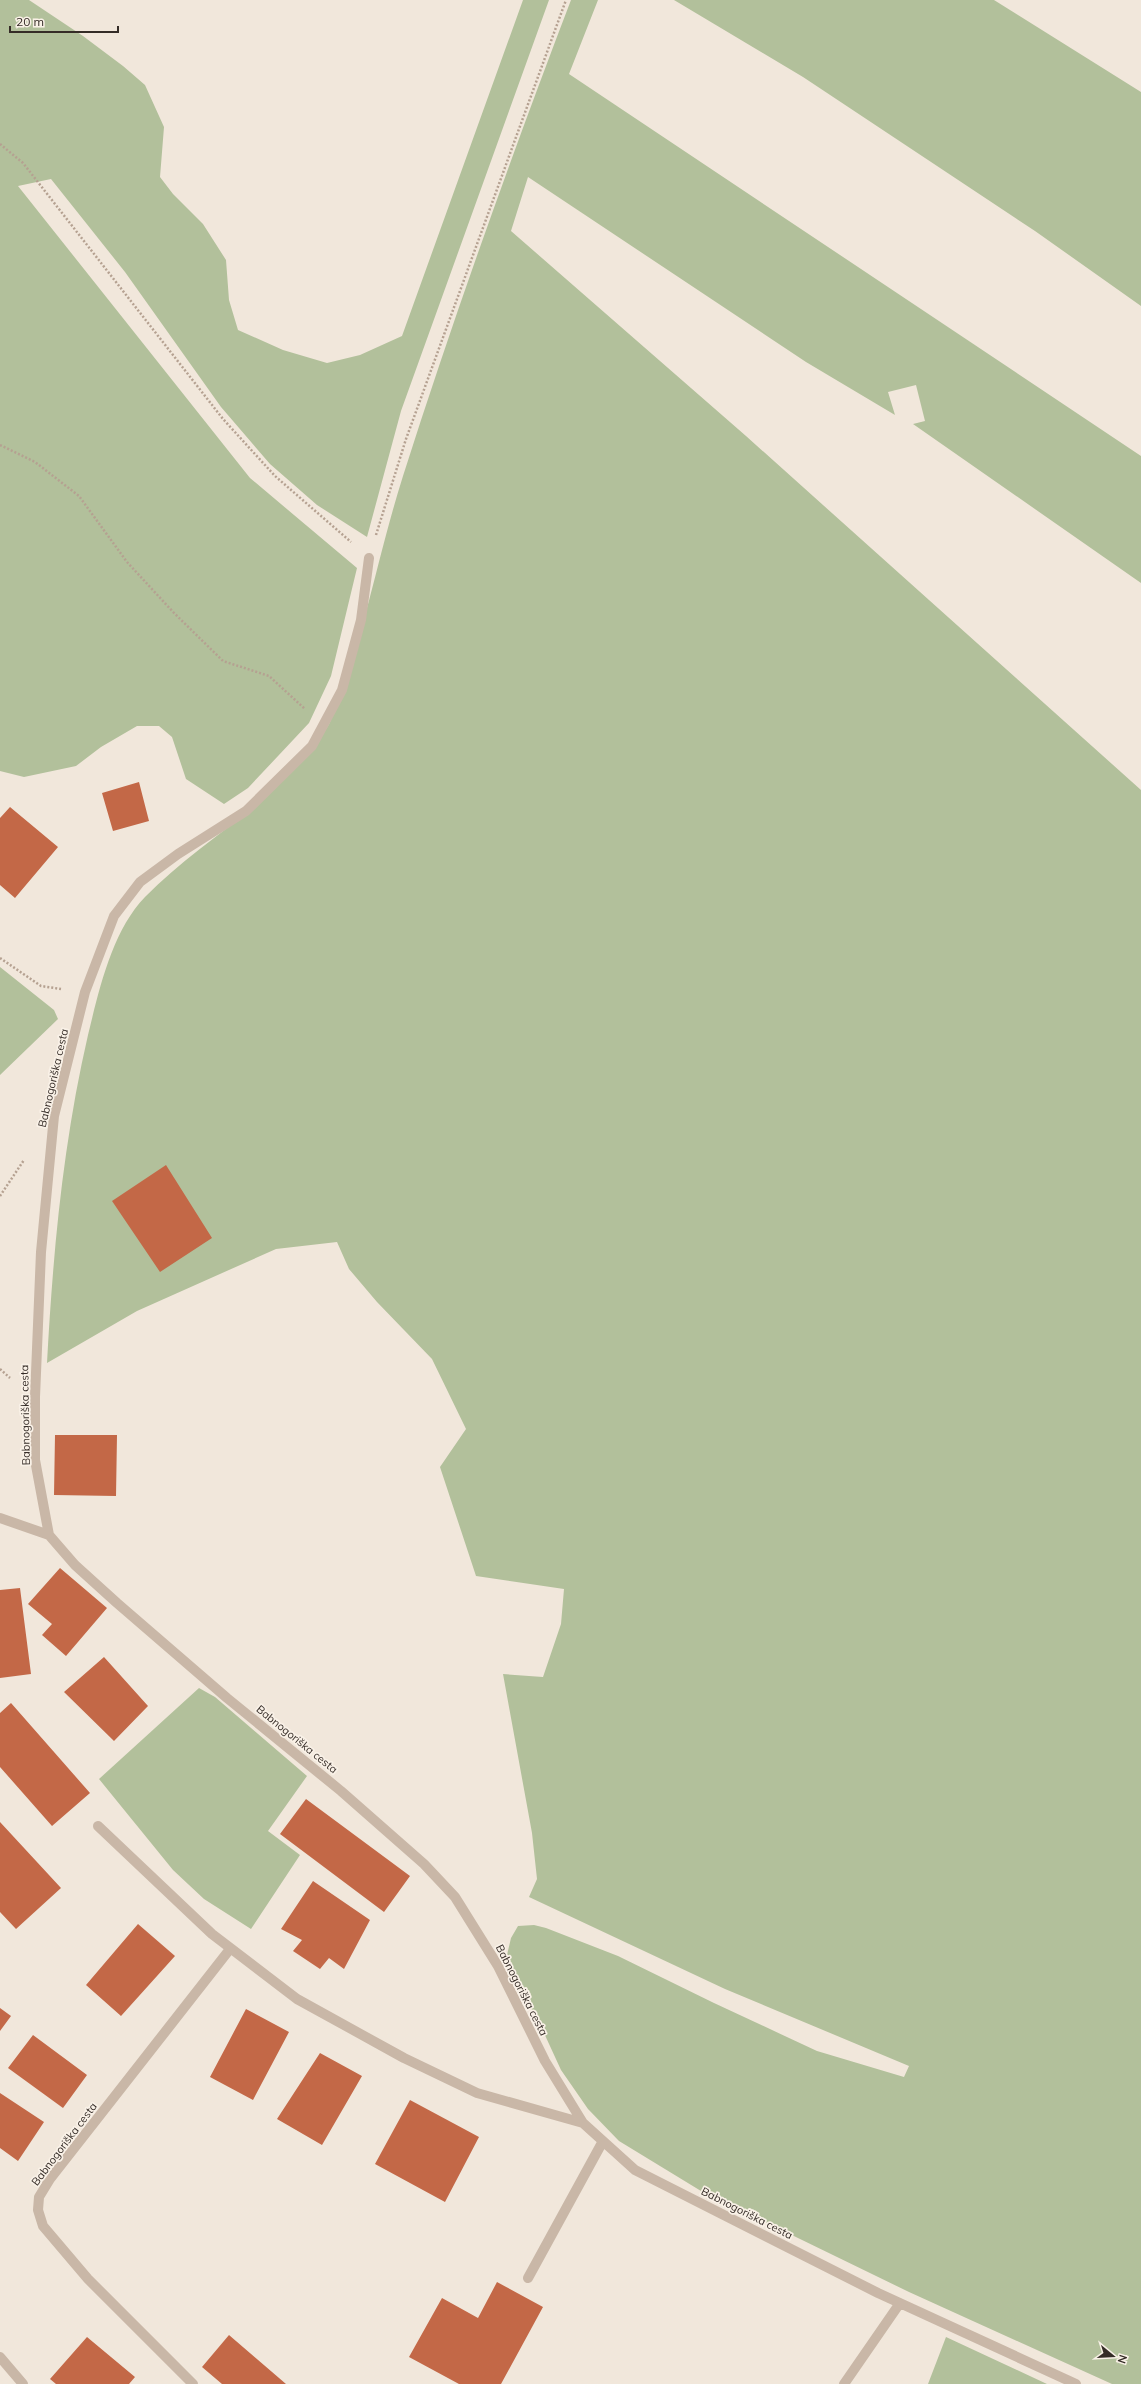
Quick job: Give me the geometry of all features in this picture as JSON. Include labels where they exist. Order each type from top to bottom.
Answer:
[{"type":"street","name":"Babnogoriška cesta","points":[[369,558],[360,627],[342,690],[312,746],[246,811],[178,854],[140,882],[114,916],[85,992],[54,1116],[41,1252],[35,1397],[36,1460],[49,1535],[75,1565],[117,1603],[227,1698],[341,1791],[424,1864],[445,1886],[455,1897],[498,1966],[545,2061],[583,2123],[635,2170],[900,2303],[1076,2384]]},
{"type":"street","points":[[0,1518],[49,1535]]},
{"type":"street","points":[[98,1826],[157,1884],[230,1949],[297,1999],[404,2058],[477,2093],[583,2123]]},
{"type":"street","name":"Babnogoriška cesta","points":[[193,2384],[88,2279],[43,2226],[38,2210],[39,2197],[50,2179],[230,1949]]},
{"type":"street","points":[[528,2278],[603,2141]]},
{"type":"street","points":[[844,2384],[900,2303]]},
{"type":"street","points":[[0,2358],[23,2384]]},
{"type":"path","points":[[0,144],[23,163],[222,419],[274,476],[369,558],[406,439],[566,0]]},
{"type":"path","points":[[0,445],[35,462],[79,496],[127,562],[174,613],[223,661],[269,676],[324,725]]},
{"type":"path","points":[[0,958],[42,986],[85,992]]},
{"type":"green space","points":[[0,0],[29,0],[83,36],[123,66],[145,85],[164,127],[160,177],[173,194],[203,224],[226,260],[229,300],[238,330],[283,350],[327,363],[360,355],[402,336],[523,0],[549,0],[401,411],[367,537],[317,505],[270,464],[221,407],[125,272],[51,179],[18,186],[250,478],[357,568],[331,676],[309,723],[248,788],[224,804],[186,779],[172,737],[159,726],[137,726],[101,747],[76,766],[24,777],[0,771]]},
{"type":"green space","points":[[571,0],[598,0],[569,74],[1141,456],[1141,583],[913,424],[925,421],[916,385],[888,392],[895,415],[806,362],[528,177],[511,231],[746,436],[1141,790],[1141,2384],[1112,2384],[909,2292],[701,2191],[619,2141],[588,2109],[561,2070],[538,2020],[509,1970],[507,1955],[511,1938],[518,1926],[534,1925],[546,1928],[618,1956],[817,2051],[904,2077],[909,2066],[725,1989],[529,1897],[537,1879],[532,1833],[503,1674],[543,1677],[561,1624],[564,1589],[476,1576],[440,1467],[466,1429],[432,1359],[377,1302],[349,1269],[337,1242],[276,1249],[137,1311],[47,1363],[52,1280],[60,1198],[72,1116],[88,1035],[108,962],[124,927],[145,897],[174,870],[272,792],[318,740],[330,722],[352,662],[403,476],[442,356],[505,177]]},
{"type":"green space","points":[[674,0],[994,0],[1141,92],[1141,306],[1035,231],[803,77]]},
{"type":"green space","points":[[0,967],[54,1010],[58,1019],[0,1075]]},
{"type":"green space","points":[[199,1688],[215,1697],[307,1776],[268,1831],[300,1855],[251,1929],[204,1899],[173,1870],[99,1779]]},
{"type":"green space","points":[[946,2337],[1047,2384],[928,2384]]},
{"type":"building","points":[[139,782],[149,821],[113,831],[102,793]]},
{"type":"building","points":[[10,807],[58,847],[15,898],[0,885],[0,818]]},
{"type":"building","points":[[166,1165],[212,1238],[160,1272],[112,1201]]},
{"type":"building","points":[[55,1435],[117,1435],[116,1496],[54,1495]]},
{"type":"building","points":[[60,1568],[107,1608],[66,1656],[42,1635],[52,1624],[28,1604]]},
{"type":"building","points":[[20,1588],[31,1674],[0,1678],[0,1590]]},
{"type":"building","points":[[104,1657],[148,1706],[114,1741],[64,1692]]},
{"type":"building","points":[[11,1703],[90,1793],[52,1826],[0,1767],[0,1713]]},
{"type":"building","points":[[306,1799],[410,1876],[384,1912],[280,1834]]},
{"type":"building","points":[[0,1822],[61,1888],[16,1929],[0,1912]]},
{"type":"building","points":[[313,1881],[370,1920],[344,1969],[329,1958],[320,1969],[293,1951],[302,1940],[281,1929]]},
{"type":"building","points":[[138,1924],[175,1956],[121,2016],[86,1985]]},
{"type":"building","points":[[0,2008],[11,2016],[0,2031]]},
{"type":"building","points":[[246,2009],[289,2032],[253,2100],[210,2077]]},
{"type":"building","points":[[33,2035],[87,2075],[63,2108],[8,2068]]},
{"type":"building","points":[[320,2053],[362,2076],[322,2145],[277,2119]]},
{"type":"building","points":[[0,2093],[44,2122],[18,2161],[0,2148]]},
{"type":"building","points":[[410,2100],[479,2137],[445,2202],[375,2164]]},
{"type":"building","points":[[497,2282],[543,2307],[501,2384],[459,2384],[409,2357],[442,2298],[478,2318]]},
{"type":"building","points":[[229,2335],[286,2384],[222,2384],[202,2367]]},
{"type":"building","points":[[87,2337],[135,2377],[129,2384],[56,2384],[50,2379]]}]
